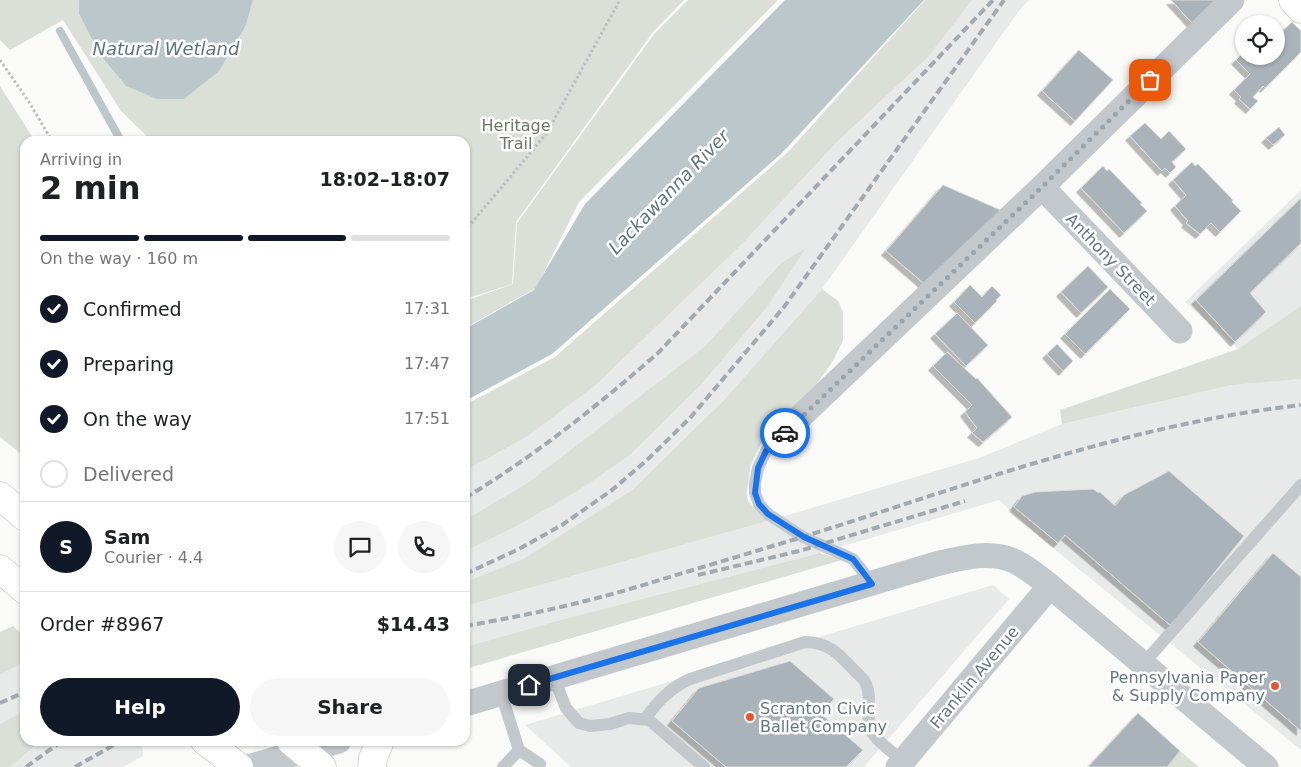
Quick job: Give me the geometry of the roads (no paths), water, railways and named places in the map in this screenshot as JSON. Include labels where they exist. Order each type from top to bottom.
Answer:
[{"type":"main road","points":[[1292,0],[1301,9]]},
{"type":"main road","points":[[0,496],[20,513]]},
{"type":"main road","points":[[0,569],[20,586]]},
{"type":"main road","points":[[211,746],[238,767]]},
{"type":"main road","points":[[372,767],[378,746]]},
{"type":"street","points":[[800,417],[1042,187],[1232,0]]},
{"type":"street","name":"Anthony Street","points":[[1042,187],[1180,330]]},
{"type":"street","points":[[470,703],[956,559],[987,555],[999,556],[1015,561],[1050,586],[1266,767]]},
{"type":"street","name":"Franklin Avenue","points":[[900,764],[1050,586]]},
{"type":"street","points":[[248,767],[305,753],[325,746]]},
{"type":"lane","points":[[800,417],[766,451],[758,468],[755,483],[755,493],[759,504],[768,514],[804,537],[853,559],[872,584]]},
{"type":"lane","points":[[1143,664],[1301,485]]},
{"type":"lane","points":[[645,719],[655,705],[668,693],[690,679],[805,642],[815,642],[826,645],[836,651],[866,683],[868,722],[873,735],[900,764]]},
{"type":"lane","points":[[554,678],[566,708],[579,723],[590,726],[610,724],[629,718],[645,719],[656,726],[704,767]]},
{"type":"lane","points":[[501,694],[519,750],[540,764]]},
{"type":"lane","points":[[503,767],[519,750]]},
{"type":"water","name":"Natural Wetland","points":[[79,0],[253,0],[246,25],[219,71],[184,99],[157,99],[126,86],[100,55],[79,14]]},
{"type":"water","name":"Lackawanna River","points":[[785,0],[924,0],[781,154],[552,354],[470,398],[470,326],[534,290],[585,204]]},
{"type":"waterway","points":[[60,31],[118,136]]},
{"type":"railway","points":[[470,495],[565,430],[658,353],[993,0]]},
{"type":"railway","points":[[470,572],[519,549],[562,525],[612,490],[646,461],[690,418],[784,307],[1004,0]]},
{"type":"railway","points":[[470,625],[550,609],[624,591],[1022,467],[1133,436],[1188,423],[1301,405]]},
{"type":"railway","points":[[698,575],[799,551],[965,501]]},
{"type":"railway","points":[[0,703],[20,694]]},
{"type":"railway","points":[[26,767],[55,746]]},
{"type":"railway","points":[[75,767],[112,746]]},
{"type":"place","name":"Pennsylvania Paper & Supply Company","points":[[1275,686]]},
{"type":"place","name":"Scranton Civic Ballet Company","points":[[750,717]]},
{"type":"park label","name":"Heritage Trail","points":[[516,134]]}]
